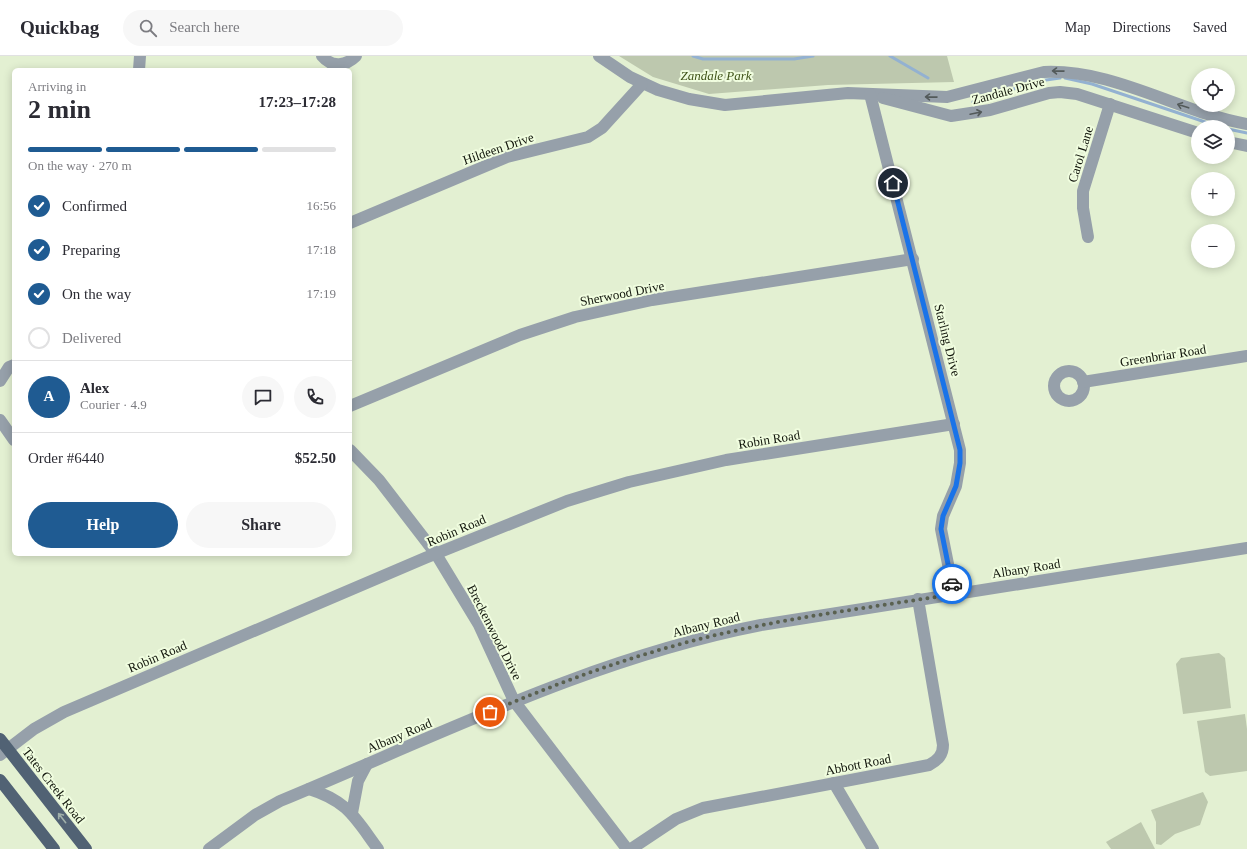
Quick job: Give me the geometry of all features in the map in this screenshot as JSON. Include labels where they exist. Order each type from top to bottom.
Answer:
[{"type":"main road","name":"Tates Creek Road","points":[[0,739],[4,752],[86,849]]},
{"type":"main road","points":[[0,780],[54,849]]},
{"type":"street","points":[[140,56],[140,68]]},
{"type":"street","points":[[322,56],[330,63],[338,65],[351,61],[356,56]]},
{"type":"street","name":"Zandale Drive","points":[[599,56],[642,84],[670,94],[725,105],[828,94],[947,97],[1044,72],[1079,72],[1109,80],[1179,105],[1247,124]]},
{"type":"street","name":"Hildeen Drive","points":[[352,222],[507,157],[588,137],[602,128],[642,84]]},
{"type":"street","name":"Zandale Drive","points":[[870,94],[912,107],[951,116],[990,110],[1060,92],[1077,94],[1191,131]]},
{"type":"street","name":"Starling Drive","points":[[870,94],[913,259],[960,450],[960,463],[956,486],[943,516],[941,529],[954,594]]},
{"type":"street","name":"Carol Lane","points":[[1088,237],[1083,208],[1083,191],[1110,104]]},
{"type":"street","points":[[1235,143],[1247,146]]},
{"type":"street","name":"Sherwood Drive","points":[[352,405],[520,335],[575,317],[652,300],[913,259]]},
{"type":"street","name":"Greenbriar Road","points":[[1083,382],[1247,356]]},
{"type":"street","points":[[0,381],[8,366]]},
{"type":"street","points":[[0,420],[12,437]]},
{"type":"street","name":"Robin Road","points":[[4,752],[34,729],[64,712],[436,554],[567,501],[658,474],[726,460],[954,424]]},
{"type":"street","name":"Breckenwood Drive","points":[[352,452],[379,480],[436,554],[479,625],[514,701],[627,849]]},
{"type":"street","name":"Albany Road","points":[[209,849],[255,815],[280,801],[514,701],[605,667],[695,640],[761,626],[1247,548]]},
{"type":"street","name":"Abbott Road","points":[[631,849],[676,820],[703,808],[929,765],[942,754],[943,744],[918,600]]},
{"type":"street","points":[[352,813],[358,781],[367,764]]},
{"type":"street","points":[[834,783],[873,849]]},
{"type":"street","points":[[309,789],[327,794],[342,803],[352,813],[378,849]]},
{"type":"green space","name":"Zandale Park","points":[[619,56],[947,56],[954,82],[828,85],[709,94],[653,77]]},
{"type":"green space","points":[[1219,653],[1225,658],[1231,708],[1183,714],[1176,664],[1181,658]]},
{"type":"green space","points":[[1245,714],[1247,729],[1247,771],[1210,776],[1205,772],[1197,721]]},
{"type":"green space","points":[[1203,792],[1208,802],[1200,825],[1175,834],[1161,845],[1156,844],[1156,822],[1151,810]]},
{"type":"green space","points":[[1141,822],[1155,849],[1111,849],[1106,842]]},
{"type":"waterway","points":[[693,56],[703,59],[794,59],[813,56]]},
{"type":"waterway","points":[[890,56],[928,78]]},
{"type":"waterway","points":[[973,102],[1039,81],[1060,78]]},
{"type":"waterway","points":[[1065,78],[1092,84],[1199,120]]},
{"type":"waterway","points":[[1235,130],[1247,133]]},
{"type":"way so far","points":[[490,712],[514,701],[592,672],[683,643],[733,631],[954,594],[952,584]]},
{"type":"route","points":[[893,183],[960,450],[959,475],[953,494],[943,516],[941,529],[952,584]]}]
